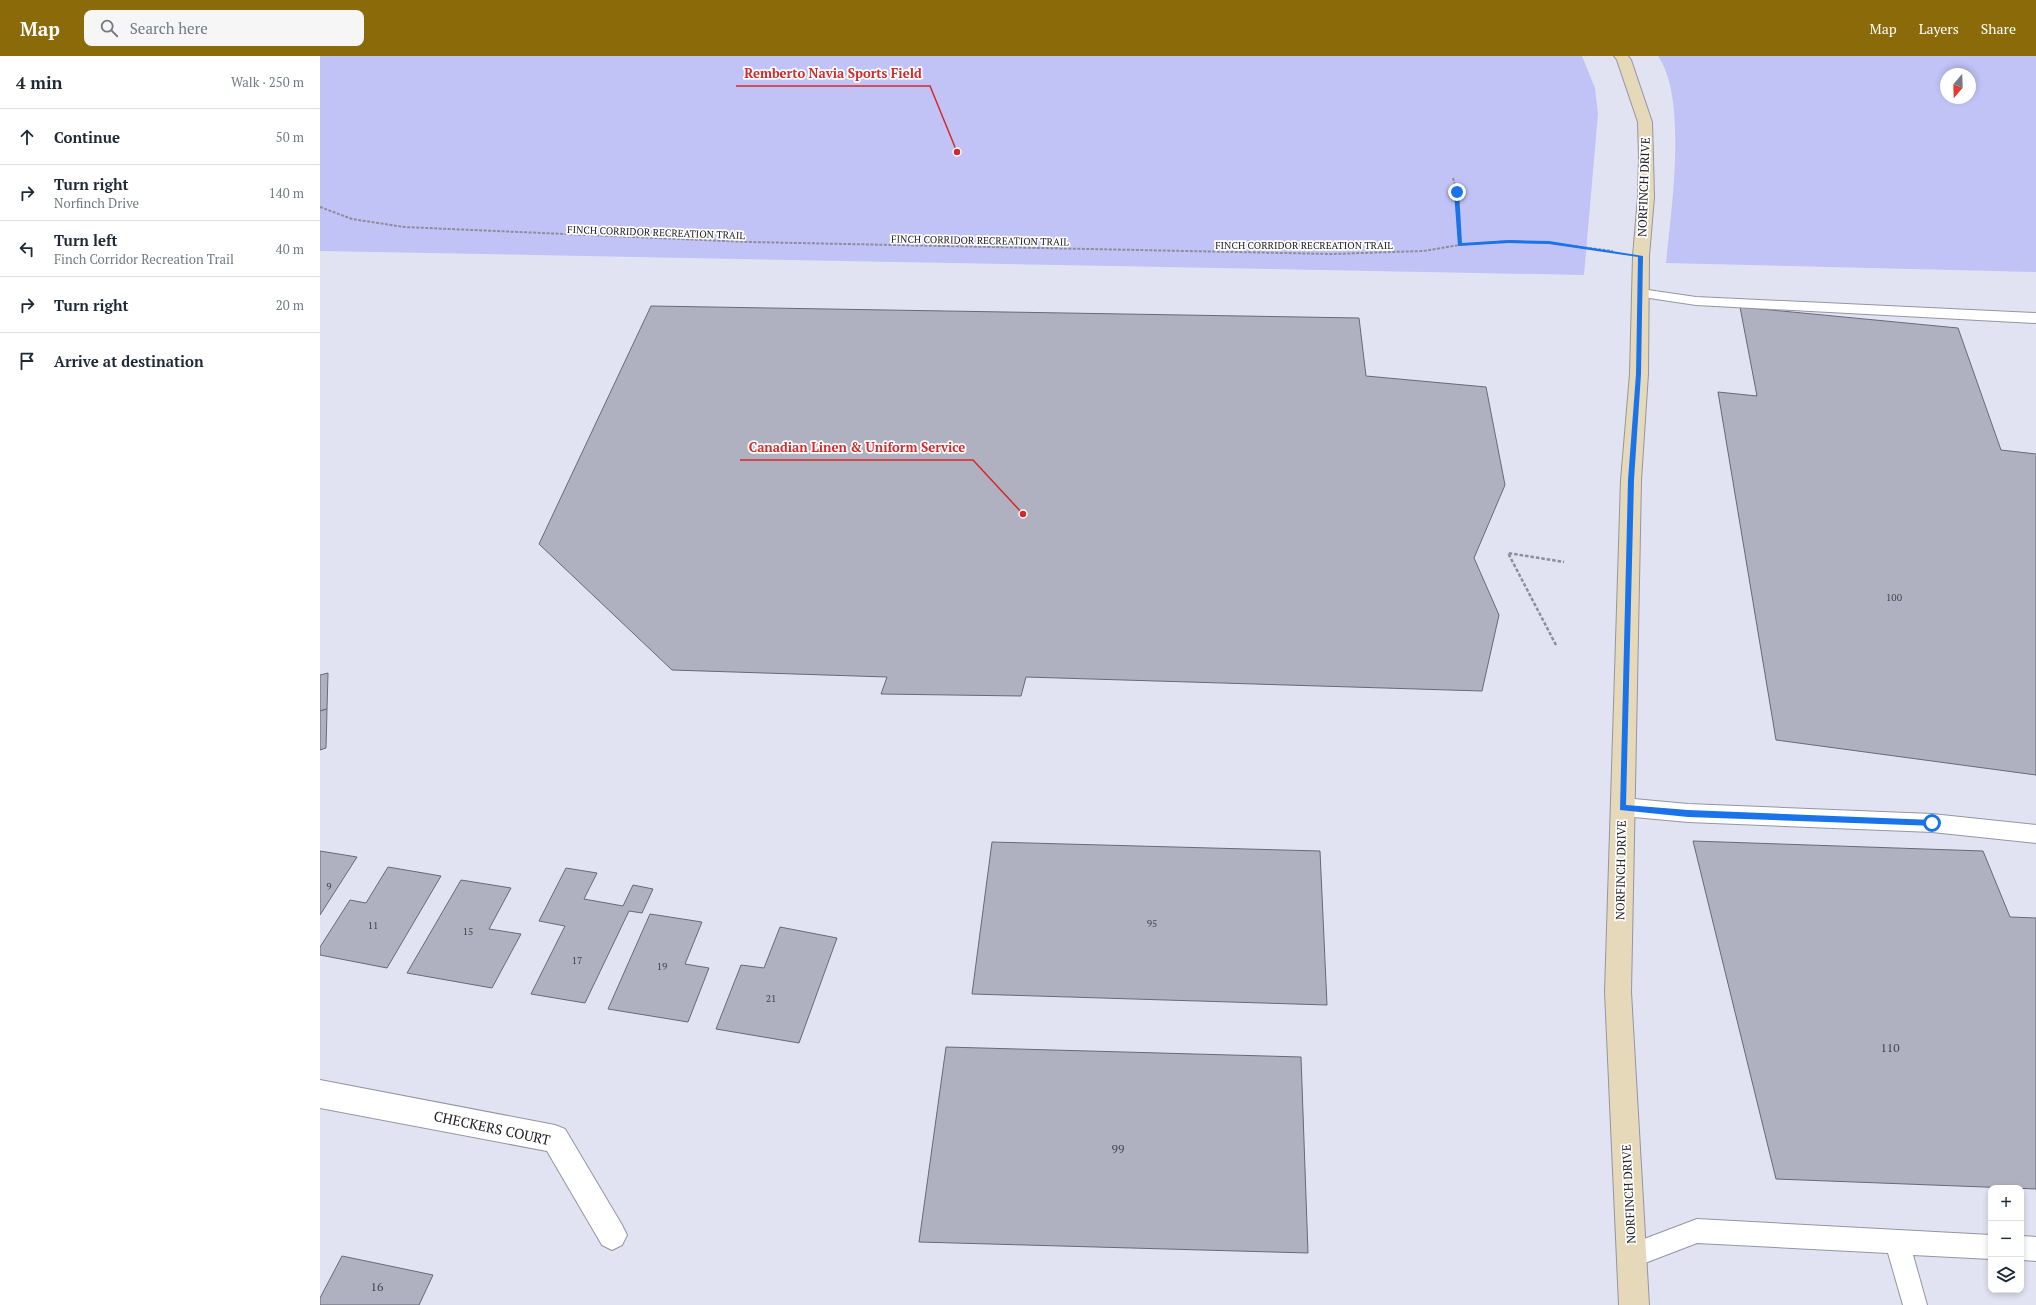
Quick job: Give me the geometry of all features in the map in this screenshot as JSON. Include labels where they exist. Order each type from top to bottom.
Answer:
[{"type":"street","name":"NORFINCH DRIVE","points":[[1621,56],[1624,60],[1645,122],[1646,197],[1641,256],[1639,374],[1631,480],[1618,992],[1634,1305]]},
{"type":"street","name":"CHECKERS COURT","points":[[320,1094],[555,1139],[612,1235]]},
{"type":"lane","points":[[1641,293],[1696,301],[2036,318]]},
{"type":"lane","points":[[1623,807],[1688,813],[1932,823],[2036,834]]},
{"type":"lane","points":[[1632,1256],[1696,1231],[1988,1247]]},
{"type":"lane","points":[[1897,1242],[1915,1305]]},
{"type":"lane","points":[[2024,1248],[2036,1249]]},
{"type":"path","points":[[1453,178],[1457,192],[1460,245]]},
{"type":"path","name":"FINCH CORRIDOR RECREATION TRAIL","points":[[320,207],[352,219],[404,227],[749,242],[1332,254],[1423,251],[1460,245],[1509,241],[1549,242],[1641,256]]},
{"type":"path","points":[[1556,645],[1508,553],[1564,562]]},
{"type":"shaded area","points":[[320,56],[1582,56],[1595,88],[1598,114],[1584,275],[320,251]]},
{"type":"shaded area","points":[[1658,56],[2036,56],[2036,272],[1666,263],[1674,186],[1675,127],[1673,99],[1667,75]]},
{"type":"building","points":[[651,306],[1359,318],[1366,376],[1486,387],[1505,485],[1474,558],[1499,615],[1482,691],[1026,677],[1021,696],[881,694],[887,677],[672,670],[539,544]]},
{"type":"building","points":[[1740,307],[1958,328],[2001,450],[2036,454],[2036,775],[1776,740],[1718,392],[1757,396]]},
{"type":"building","points":[[328,673],[327,709],[320,711],[320,675]]},
{"type":"building","points":[[327,709],[326,748],[320,750],[320,711]]},
{"type":"building","points":[[1693,841],[1983,851],[2010,917],[2036,918],[2036,1189],[2024,1189],[2024,1185],[1988,1185],[1988,1187],[1776,1179]]},
{"type":"building","points":[[992,842],[1320,851],[1327,1005],[972,994]]},
{"type":"building","points":[[320,851],[357,857],[320,915]]},
{"type":"building","points":[[388,867],[441,876],[387,968],[320,955],[320,947],[350,900],[366,903]]},
{"type":"building","points":[[566,868],[597,873],[584,899],[623,906],[633,885],[653,889],[642,913],[629,911],[585,1003],[531,994],[565,926],[539,921]]},
{"type":"building","points":[[461,880],[511,888],[489,929],[521,934],[492,988],[407,973]]},
{"type":"building","points":[[650,914],[702,922],[685,964],[709,968],[688,1022],[608,1009]]},
{"type":"building","points":[[780,927],[837,938],[799,1043],[716,1029],[741,965],[764,968]]},
{"type":"building","points":[[946,1047],[1301,1057],[1308,1253],[919,1242]]},
{"type":"building","points":[[342,1256],[433,1275],[419,1305],[320,1305],[320,1298]]},
{"type":"place","name":"Remberto Navia Sports Field","points":[[957,152]]},
{"type":"place","name":"Canadian Linen & Uniform Service","points":[[1023,514]]},
{"type":"route","points":[[1457,192],[1460,245],[1509,241],[1549,242],[1641,256],[1639,374],[1631,480],[1623,807],[1688,813],[1932,823]]}]
